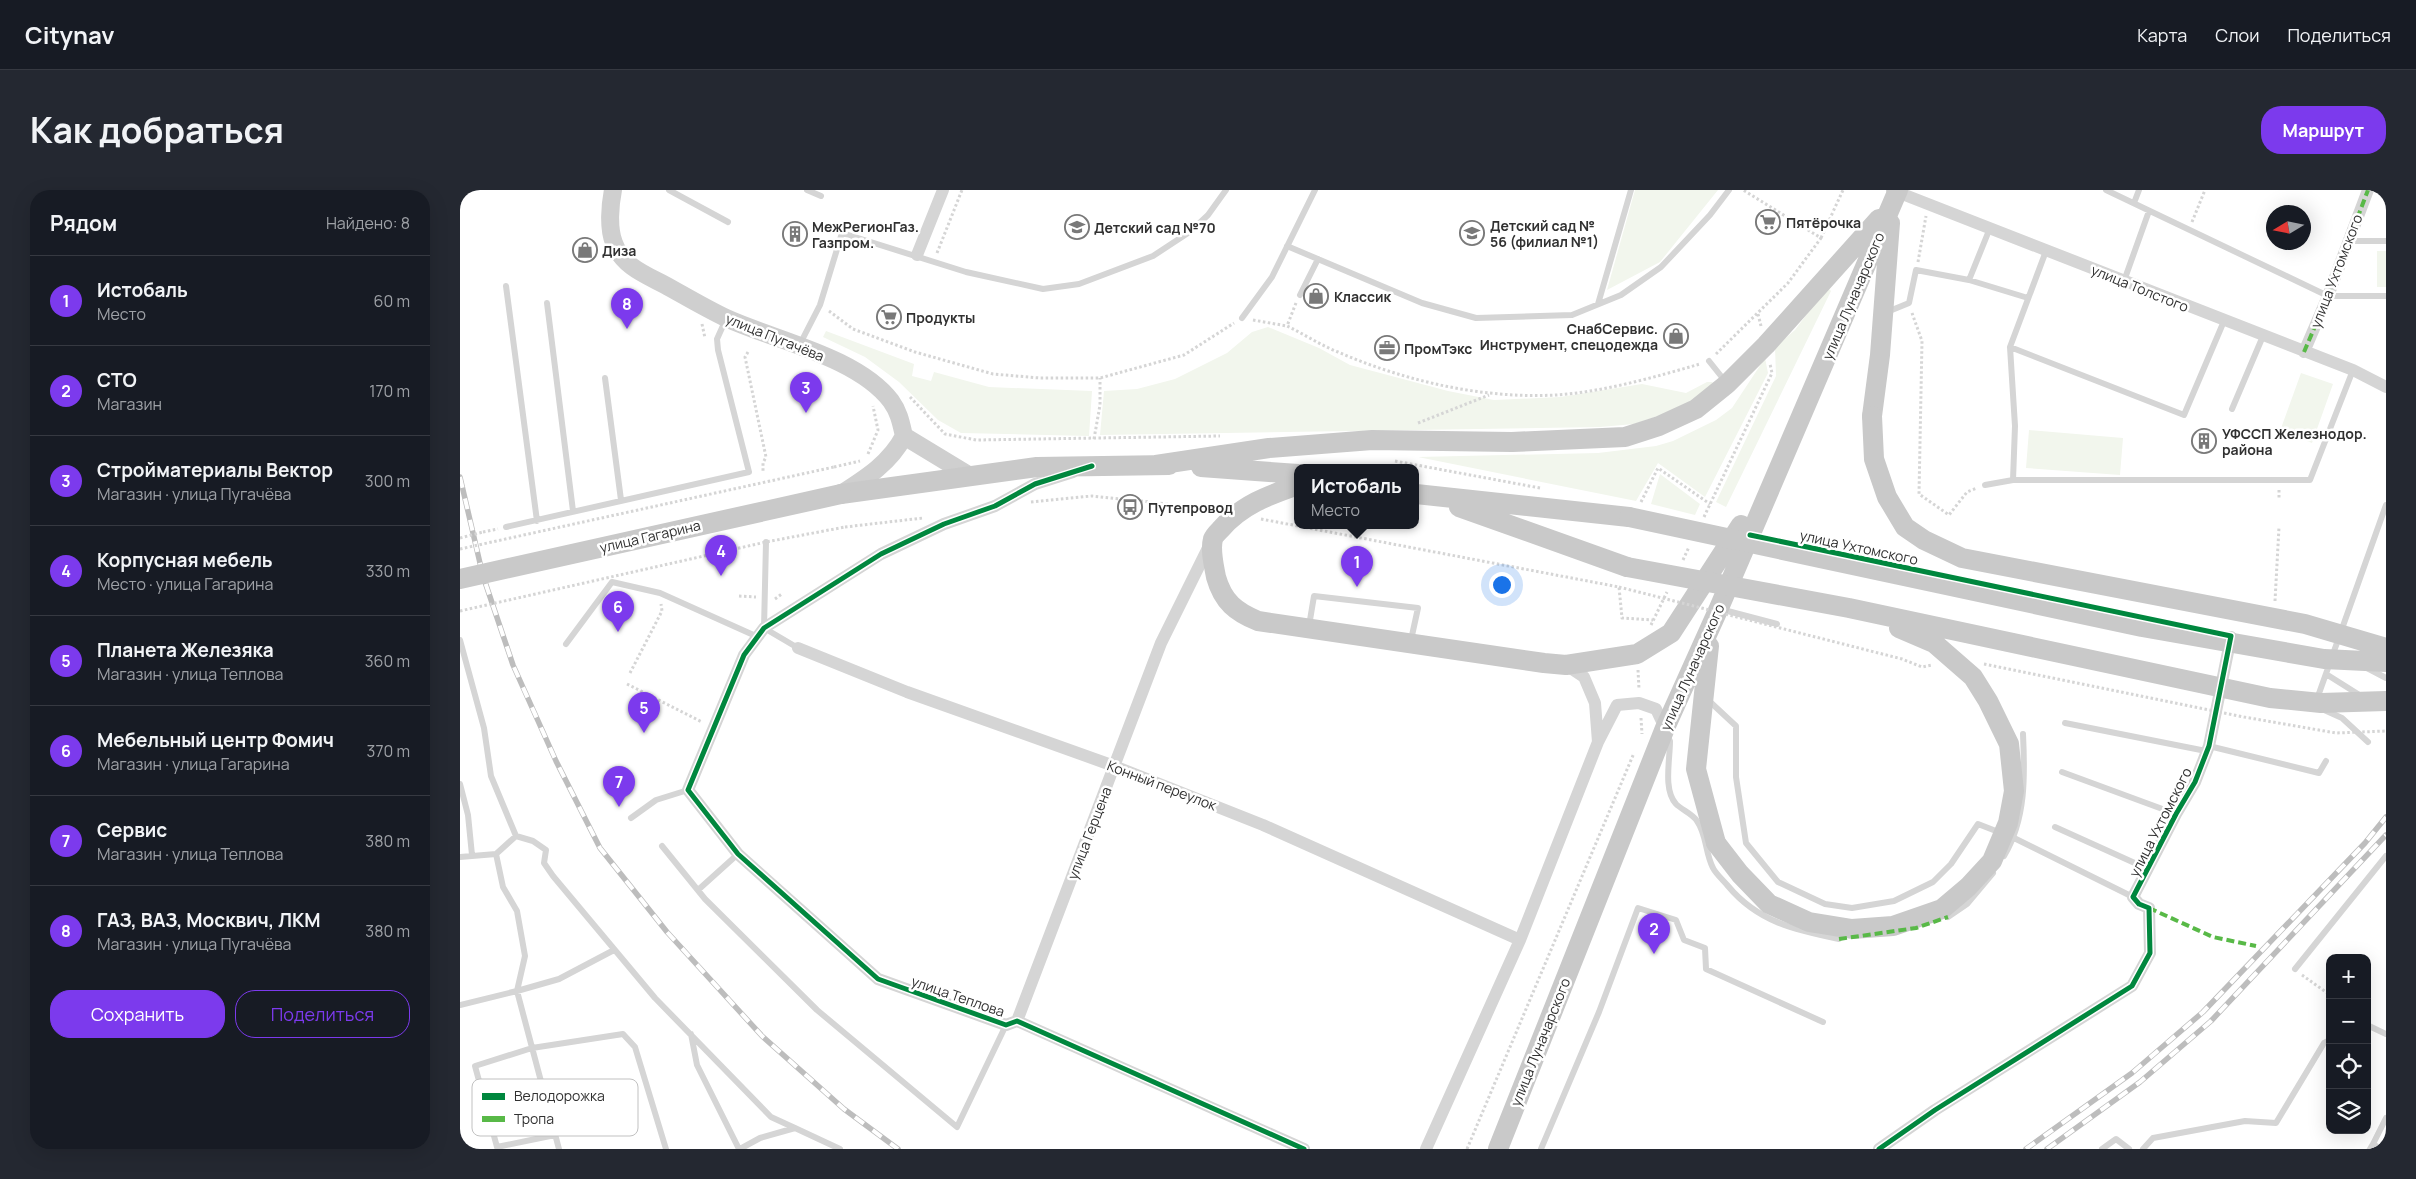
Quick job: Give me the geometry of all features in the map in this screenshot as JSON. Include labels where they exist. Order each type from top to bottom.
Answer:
[{"type":"main road","name":"улица Пугачёва","points":[[613,190],[611,224],[614,243],[623,258],[632,267],[726,318],[800,346],[849,368],[879,388],[898,412],[904,436]]},
{"type":"main road","points":[[1894,194],[1872,416],[1874,458],[1887,497],[1905,527],[1924,540],[1962,558],[2305,624],[2386,648]]},
{"type":"main road","points":[[1156,465],[1269,448],[1372,440],[1512,442],[1625,437],[1659,426],[1696,409],[1727,384],[1766,345],[1894,194]]},
{"type":"main road","name":"улица Луначарского","points":[[1498,1149],[1665,728],[1781,465],[1894,194]]},
{"type":"main road","points":[[841,494],[868,477],[888,459],[904,436],[970,476]]},
{"type":"main road","points":[[1156,465],[1294,474]]},
{"type":"main road","name":"улица Гагарина","points":[[460,580],[841,494],[1037,467],[1156,465]]},
{"type":"main road","points":[[1294,485],[1262,497],[1236,513],[1213,538],[1213,563],[1218,584],[1227,603],[1239,613],[1258,622],[1566,665],[1637,654],[1671,633],[1781,465]]},
{"type":"main road","points":[[1422,495],[1634,512],[2142,627],[2324,659],[2386,648]]},
{"type":"main road","points":[[1422,495],[1627,567],[1849,608],[2270,698],[2321,703],[2386,702]]},
{"type":"main road","points":[[1715,617],[1703,695],[1696,769],[1716,843],[1740,874],[1769,904],[1810,922],[1852,929],[1893,926],[1942,909],[1968,887],[1992,861],[2008,824],[2014,791],[2009,744],[1988,701],[1972,677],[1934,643],[1849,608]]},
{"type":"street","points":[[917,255],[943,190]]},
{"type":"street","name":"улица Ухтомского","points":[[2304,352],[2328,296],[2368,190]]},
{"type":"street","name":"улица Толстого","points":[[1894,194],[1990,228],[2353,370],[2386,387]]},
{"type":"street","points":[[688,790],[744,655],[761,632],[881,554],[944,524],[995,506],[1034,484],[1092,466]]},
{"type":"street","name":"улица Ухтомского","points":[[1750,535],[2231,636],[2208,748],[2195,782],[2176,814],[2133,897],[2140,904],[2149,908],[2150,952],[2132,986],[1935,1110],[1879,1149]]},
{"type":"street","name":"улица Герцена","points":[[1011,1023],[1161,643],[1213,538]]},
{"type":"street","name":"Конный переулок","points":[[798,648],[907,692],[1114,766],[1264,825],[1520,940]]},
{"type":"street","points":[[1566,665],[1584,677],[1595,703],[1598,742]]},
{"type":"street","points":[[1426,1149],[1520,940],[1598,742],[1617,705],[1639,703],[1656,709],[1665,728]]},
{"type":"street","name":"улица Теплова","points":[[688,790],[738,854],[878,980],[1011,1023],[1304,1149]]},
{"type":"lane","points":[[669,190],[728,222]]},
{"type":"lane","points":[[807,190],[821,196]]},
{"type":"lane","points":[[800,346],[820,305],[842,233],[917,255],[966,272],[1043,289],[1080,284],[1153,256],[1191,231],[1208,215],[1226,190]]},
{"type":"lane","points":[[1242,318],[1272,277],[1314,190]]},
{"type":"lane","points":[[1598,304],[1631,190]]},
{"type":"lane","points":[[1287,246],[1422,303],[1476,318],[1572,315],[1621,296],[1661,267],[1710,215],[1729,190]]},
{"type":"lane","points":[[2106,190],[2328,296],[2386,296]]},
{"type":"lane","points":[[2134,203],[2139,190]]},
{"type":"lane","points":[[2124,281],[2149,211]]},
{"type":"lane","points":[[1969,280],[1990,228]]},
{"type":"lane","points":[[2348,241],[2386,241]]},
{"type":"lane","points":[[2013,480],[2015,426],[2010,347],[2046,251]]},
{"type":"lane","points":[[1300,295],[1318,259]]},
{"type":"lane","points":[[1883,314],[1909,303],[1916,270],[1969,280],[2028,298]]},
{"type":"lane","points":[[506,286],[537,521]]},
{"type":"lane","points":[[547,303],[573,511]]},
{"type":"lane","points":[[506,527],[749,472],[718,350],[719,331],[726,318]]},
{"type":"lane","points":[[2010,347],[2184,415],[2224,321]]},
{"type":"lane","points":[[2232,409],[2263,336]]},
{"type":"lane","points":[[1708,361],[1727,384]]},
{"type":"lane","points":[[1984,485],[2013,480],[2310,480],[2353,370]]},
{"type":"lane","points":[[605,378],[621,500]]},
{"type":"lane","points":[[2368,742],[2342,718],[2315,706],[2386,505]]},
{"type":"lane","points":[[761,632],[765,598],[766,542]]},
{"type":"lane","points":[[566,644],[612,582],[660,592],[798,648]]},
{"type":"lane","points":[[1309,629],[1314,596],[1418,608],[1410,644]]},
{"type":"lane","points":[[1715,617],[1778,624]]},
{"type":"lane","points":[[2343,627],[2386,648]]},
{"type":"lane","points":[[2231,636],[2279,643]]},
{"type":"lane","points":[[460,640],[484,728],[491,776],[516,836]]},
{"type":"lane","points":[[2326,650],[2334,651],[2386,678]]},
{"type":"lane","points":[[2326,674],[2386,711]]},
{"type":"lane","points":[[1703,695],[1736,726],[1736,777],[1746,843],[1778,882],[1825,904],[1852,908],[1894,901],[1933,882],[1951,864],[1978,824],[2014,838],[2133,897]]},
{"type":"lane","points":[[2065,723],[2208,748],[2319,773],[2326,761]]},
{"type":"lane","points":[[1665,728],[1670,741],[1669,793],[1676,804],[1697,820],[1707,842],[1713,868],[1731,889],[1752,908],[1774,922],[1806,932],[1839,939]]},
{"type":"lane","points":[[1948,917],[1967,904],[1992,876],[2014,838],[2022,808],[2024,772],[2023,734]]},
{"type":"lane","points":[[2062,772],[2176,814]]},
{"type":"lane","points":[[460,784],[468,815],[472,856]]},
{"type":"lane","points":[[631,818],[656,800],[688,790]]},
{"type":"lane","points":[[2055,827],[2149,869]]},
{"type":"lane","points":[[460,858],[496,854],[516,836]]},
{"type":"lane","points":[[516,836],[533,841],[546,850],[544,863],[552,876],[614,950],[655,998],[771,1117],[840,1149]]},
{"type":"lane","points":[[662,846],[698,890],[817,1010],[957,1127],[1011,1023]]},
{"type":"lane","points":[[496,854],[503,887],[517,911],[525,956],[517,991],[540,1079]]},
{"type":"lane","points":[[698,890],[738,854]]},
{"type":"lane","points":[[2294,969],[2386,856]]},
{"type":"lane","points":[[1541,1149],[1599,1012],[1638,908],[1676,920],[1684,940],[1705,948],[1706,969],[1823,1022]]},
{"type":"lane","points":[[460,1005],[559,979],[614,950]]},
{"type":"lane","points":[[2371,1028],[2386,1034]]},
{"type":"lane","points":[[479,1079],[475,1066],[532,1048],[623,1034],[635,1047],[666,1149]]},
{"type":"lane","points":[[690,1034],[697,1065],[740,1149],[760,1138],[794,1128]]},
{"type":"lane","points":[[2143,1149],[2153,1138],[2245,1121],[2276,1123],[2326,1042]]},
{"type":"lane","points":[[2381,1149],[2371,1147],[2386,1118]]},
{"type":"lane","points":[[494,1136],[497,1147],[550,1136]]},
{"type":"lane","points":[[555,1136],[559,1149]]},
{"type":"lane","points":[[2102,1149],[2116,1139],[2129,1149]]},
{"type":"path","points":[[934,261],[962,190]]},
{"type":"path","points":[[1743,190],[1821,238]]},
{"type":"path","points":[[820,305],[853,329],[915,352],[993,374],[1040,378],[1100,378],[1184,355],[1242,318],[1287,326],[1336,352],[1384,370],[1491,395],[1556,395],[1641,381],[1708,361],[1788,283],[1821,238],[1843,190]]},
{"type":"path","points":[[2189,229],[2205,190]]},
{"type":"path","points":[[1916,270],[1927,216]]},
{"type":"path","points":[[1287,326],[1300,295]]},
{"type":"path","points":[[1909,303],[1922,341],[1919,494],[1949,515],[1967,492],[1984,485]]},
{"type":"path","points":[[1702,522],[1772,373],[1758,314]]},
{"type":"path","points":[[751,343],[748,354],[745,357],[766,457],[763,463],[763,472]]},
{"type":"path","points":[[908,395],[945,434],[976,440],[1094,439],[1100,405],[1100,378]]},
{"type":"path","points":[[1412,425],[1491,395]]},
{"type":"path","points":[[1395,461],[1411,464]]},
{"type":"path","points":[[1419,465],[1541,488]]},
{"type":"path","points":[[460,549],[834,467]]},
{"type":"path","points":[[1634,512],[1658,468],[1710,504]]},
{"type":"path","points":[[1024,503],[1092,496],[1204,506],[1294,527]]},
{"type":"path","points":[[460,611],[766,542],[845,527],[928,517]]},
{"type":"path","points":[[2274,602],[2279,527]]},
{"type":"path","points":[[1306,529],[1619,587],[1902,658],[1922,667],[1956,658],[2150,699],[2336,733],[2386,731]]},
{"type":"path","points":[[460,538],[484,532]]},
{"type":"path","points":[[1680,566],[1693,540]]},
{"type":"path","points":[[1649,628],[1671,584]]},
{"type":"path","points":[[1619,587],[1622,618],[1654,620]]},
{"type":"path","points":[[630,674],[662,611],[660,592]]},
{"type":"path","points":[[739,596],[765,598]]},
{"type":"path","points":[[1637,654],[1639,703],[1643,733],[1639,742]]},
{"type":"path","points":[[628,684],[714,728]]},
{"type":"path","points":[[1467,1149],[1635,751]]},
{"type":"path","points":[[2294,969],[2326,992]]},
{"type":"shaded area","points":[[1635,190],[1718,190],[1660,262],[1607,290]]},
{"type":"shaded area","points":[[2377,251],[2386,251],[2386,287],[2377,287]]},
{"type":"shaded area","points":[[1827,287],[1831,291],[1726,507],[1716,502],[1776,376],[1775,347],[1795,330]]},
{"type":"shaded area","points":[[1268,327],[1319,348],[1350,365],[1448,391],[1494,400],[1560,397],[1642,384],[1686,393],[1707,382],[1712,382],[1715,385],[1685,407],[1634,424],[1600,427],[1100,435],[1104,391],[1137,389],[1175,379],[1227,353],[1252,332]]},
{"type":"shaded area","points":[[826,331],[914,364],[912,376],[931,381],[934,372],[989,387],[1092,391],[1089,436],[961,433],[938,420],[899,382],[865,357],[823,337]]},
{"type":"shaded area","points":[[1765,358],[1768,373],[1705,497],[1658,463],[1636,501],[1418,457],[1598,453],[1656,446],[1673,441],[1716,420],[1732,408]]},
{"type":"shaded area","points":[[2301,373],[2333,384],[2312,443],[2280,431]]},
{"type":"shaded area","points":[[2029,430],[2123,438],[2120,475],[2026,468]]},
{"type":"shaded area","points":[[1660,474],[1700,504],[1695,515],[1651,504]]},
{"type":"railway","points":[[460,477],[483,576],[513,665],[556,761],[600,848],[667,932],[762,1036],[844,1109],[898,1149]]},
{"type":"railway","points":[[2026,1149],[2132,1073],[2203,1012],[2365,843],[2386,817]]},
{"type":"railway","points":[[2047,1149],[2140,1082],[2211,1021],[2386,835]]},
{"type":"marked path","points":[[2304,352],[2328,296],[2368,190]]},
{"type":"marked path","points":[[2149,908],[2213,937],[2256,946]]},
{"type":"marked path","points":[[1839,939],[1916,928],[1948,917]]},
{"type":"cycle path","points":[[1092,466],[1035,484],[995,506],[944,524],[881,554],[764,628],[744,655],[688,790],[738,854],[878,979],[1006,1025],[1017,1021],[1304,1149]]},
{"type":"cycle path","points":[[1750,535],[2231,636],[2209,746],[2195,782],[2176,814],[2133,897],[2139,904],[2149,908],[2150,953],[2132,986],[1935,1110],[1879,1149]]},
{"type":"place","name":"Пятёрочка","points":[[1768,222]]},
{"type":"place","name":"Детский сад №70","points":[[1077,227]]},
{"type":"place","name":"Детский сад № 56 (филиал №1)","points":[[1472,233]]},
{"type":"place","name":"МежРегионГаз. Газпром.","points":[[795,234]]},
{"type":"place","name":"Диза","points":[[585,250]]},
{"type":"place","name":"Классик","points":[[1316,296]]},
{"type":"place","name":"Продукты","points":[[889,317]]},
{"type":"place","name":"ГАЗ, ВАЗ, Москвич, ЛКМ","points":[[627,329]]},
{"type":"place","name":"СнабСервис. Инструмент, спецодежда","points":[[1676,336]]},
{"type":"place","name":"ПромТэкс","points":[[1387,348]]},
{"type":"place","name":"Стройматериалы Вектор","points":[[806,413]]},
{"type":"place","name":"УФССП Железнодор. района","points":[[2204,441]]},
{"type":"place","name":"Путепровод","points":[[1130,507]]},
{"type":"place","name":"Корпусная мебель","points":[[721,576]]},
{"type":"place","name":"Истобаль","points":[[1357,587]]},
{"type":"place","name":"Мебельный центр Фомич","points":[[618,632]]},
{"type":"place","name":"Планета Железяка","points":[[644,733]]},
{"type":"place","name":"Сервис","points":[[619,807]]},
{"type":"place","name":"СТО","points":[[1654,954]]}]
